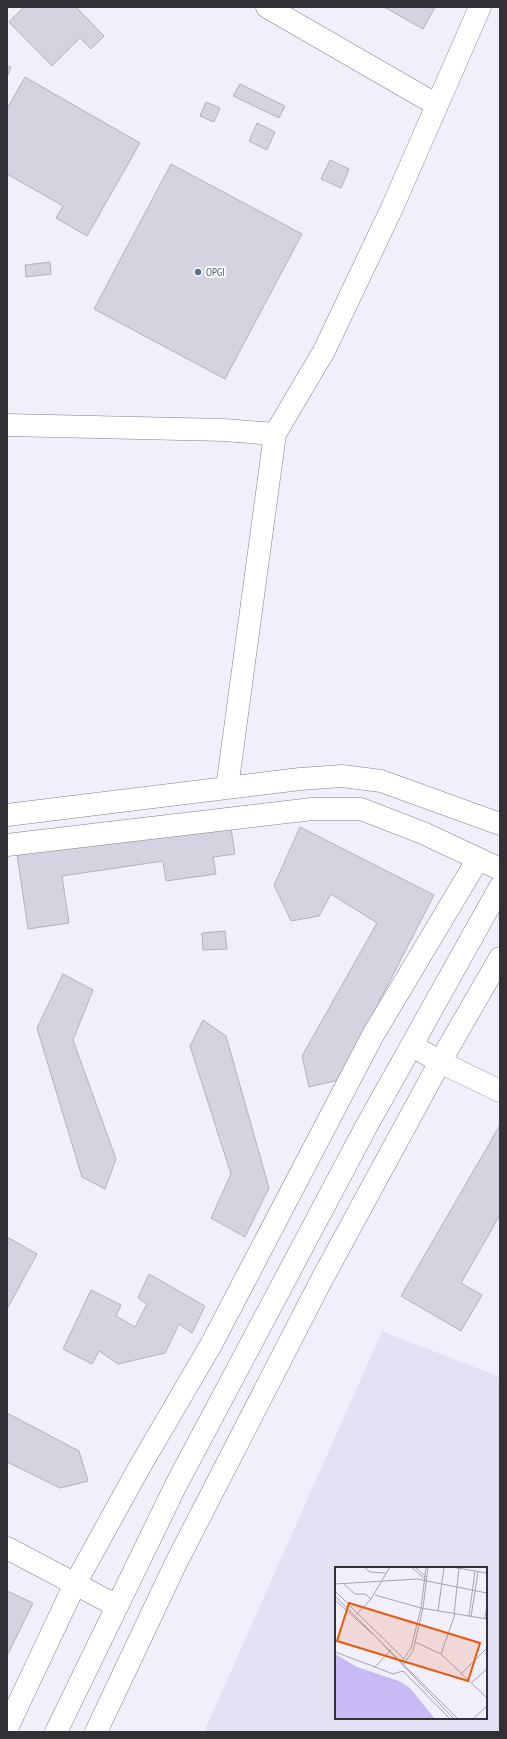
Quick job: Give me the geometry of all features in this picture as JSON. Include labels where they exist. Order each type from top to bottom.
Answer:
[{"type":"street","points":[[267,7],[437,104]]},
{"type":"street","points":[[227,788],[275,434],[324,351],[392,208],[480,7]]},
{"type":"street","points":[[7,425],[224,430],[275,434]]},
{"type":"street","points":[[7,815],[227,788],[342,776],[381,781],[500,824]]},
{"type":"street","points":[[7,845],[296,811],[340,808],[361,809],[423,833],[500,869]]},
{"type":"street","points":[[7,1728],[76,1584],[139,1468],[212,1343],[373,1035],[478,859]]},
{"type":"street","points":[[56,1732],[184,1470],[366,1127],[413,1046],[500,887]]},
{"type":"street","points":[[96,1732],[175,1565],[320,1281],[440,1062],[500,958]]},
{"type":"street","points":[[413,1046],[440,1062],[500,1091]]},
{"type":"street","points":[[7,1548],[118,1606]]},
{"type":"shaded area","points":[[382,1331],[500,1377],[500,1732],[204,1732]]},
{"type":"building","points":[[24,7],[76,7],[104,36],[91,49],[80,38],[52,66],[9,22]]},
{"type":"building","points":[[384,7],[435,7],[423,29]]},
{"type":"building","points":[[7,66],[11,67],[7,77]]},
{"type":"building","points":[[25,77],[140,143],[87,236],[56,218],[63,206],[7,174],[7,109]]},
{"type":"building","points":[[240,84],[285,106],[279,118],[233,96]]},
{"type":"building","points":[[206,102],[220,108],[214,122],[200,116]]},
{"type":"building","points":[[257,123],[275,132],[267,150],[249,141]]},
{"type":"building","points":[[330,160],[349,169],[341,188],[321,179]]},
{"type":"building","name":"OPGI","points":[[171,164],[302,234],[225,379],[94,309]]},
{"type":"building","points":[[50,262],[51,274],[26,277],[25,265]]},
{"type":"building","points":[[229,816],[235,854],[213,857],[216,874],[166,881],[163,861],[62,876],[69,923],[28,929],[16,847]]},
{"type":"building","points":[[300,827],[434,895],[339,1080],[309,1087],[302,1056],[377,923],[331,894],[319,916],[291,921],[274,885]]},
{"type":"building","points":[[225,931],[227,949],[203,950],[202,933]]},
{"type":"building","points":[[63,974],[93,990],[73,1040],[116,1159],[105,1189],[82,1177],[37,1028]]},
{"type":"building","points":[[203,1020],[226,1036],[269,1188],[245,1237],[211,1218],[231,1174],[190,1046]]},
{"type":"building","points":[[500,1125],[500,1215],[461,1283],[482,1295],[461,1331],[401,1296]]},
{"type":"building","points":[[7,1237],[37,1254],[7,1309]]},
{"type":"building","points":[[149,1274],[205,1306],[192,1333],[179,1324],[165,1353],[118,1364],[99,1351],[92,1364],[63,1349],[91,1290],[121,1305],[116,1316],[135,1327],[147,1304],[138,1298]]},
{"type":"building","points":[[7,1413],[79,1451],[88,1481],[60,1488],[7,1462]]},
{"type":"building","points":[[7,1591],[33,1603],[7,1656]]},
{"type":"place","name":"OPGI","points":[[198,272]]}]
